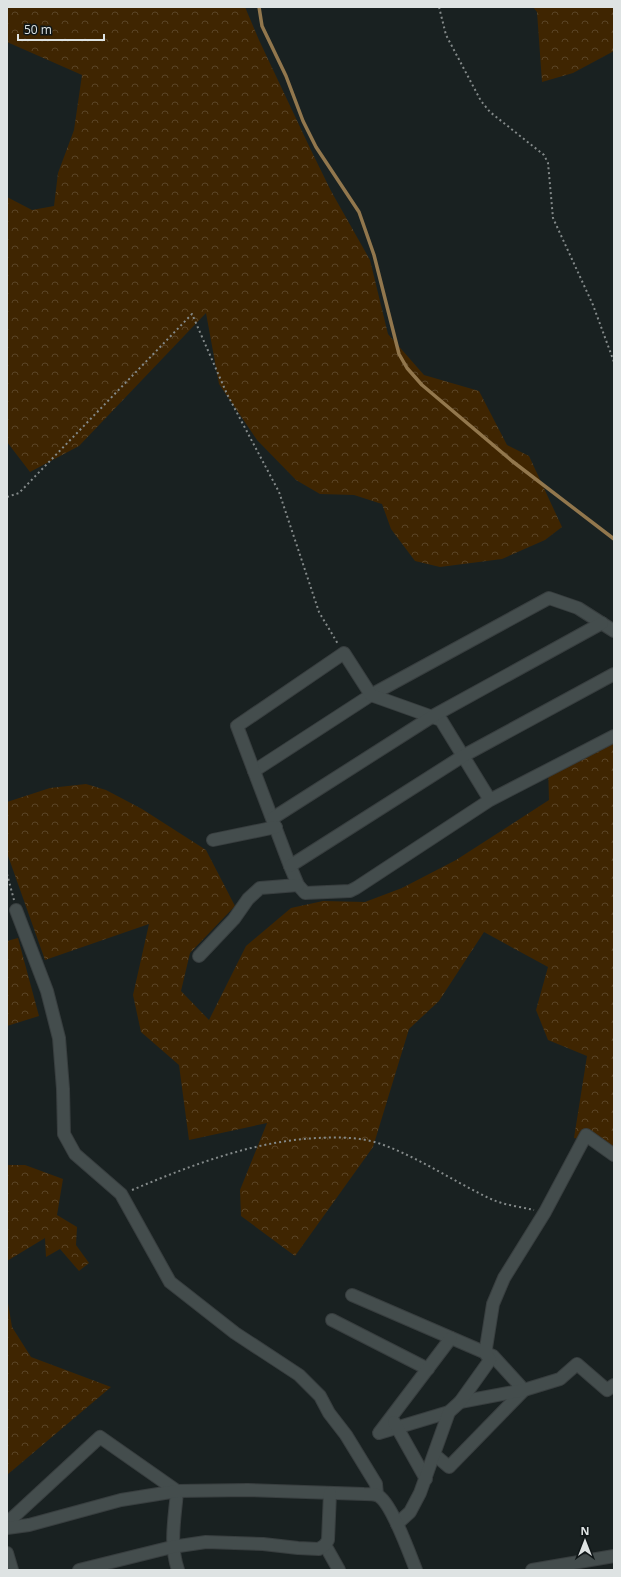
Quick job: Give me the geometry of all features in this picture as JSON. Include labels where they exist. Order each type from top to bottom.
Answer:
[{"type":"street","points":[[254,771],[371,695],[549,598],[578,608],[614,631]]},
{"type":"street","points":[[213,840],[275,822],[433,716],[602,623]]},
{"type":"street","points":[[490,800],[441,720],[371,695],[344,653],[237,726],[275,822],[290,866],[298,885],[305,893],[350,890],[356,888],[490,800],[614,736]]},
{"type":"street","points":[[290,866],[463,756],[614,674]]},
{"type":"street","points":[[199,956],[234,919],[248,899],[260,888],[298,885]]},
{"type":"street","points":[[16,910],[47,991],[59,1038],[63,1089],[64,1134],[75,1154],[121,1194],[170,1282],[235,1333],[299,1375],[320,1396],[329,1413],[346,1435],[376,1484],[377,1495]]},
{"type":"street","points":[[397,1524],[410,1512],[426,1479],[449,1412],[460,1402],[490,1360],[486,1354],[493,1304],[504,1278],[545,1212],[586,1135],[614,1155]]},
{"type":"street","points":[[352,1295],[493,1356],[524,1390]]},
{"type":"street","points":[[332,1320],[428,1368]]},
{"type":"street","points":[[394,1422],[428,1368],[450,1338]]},
{"type":"street","points":[[460,1402],[524,1390],[560,1379],[577,1364],[607,1390],[614,1385]]},
{"type":"street","points":[[435,1454],[449,1467],[524,1390]]},
{"type":"street","points":[[394,1422],[449,1412]]},
{"type":"street","points":[[394,1422],[426,1479]]},
{"type":"street","points":[[7,1523],[100,1437],[177,1491]]},
{"type":"street","points":[[7,1528],[29,1525],[121,1500],[177,1491],[248,1490],[377,1495],[384,1500],[397,1524],[416,1570]]},
{"type":"street","points":[[177,1491],[172,1528],[172,1547],[178,1570]]},
{"type":"street","points":[[80,1570],[121,1565],[172,1547],[206,1542],[319,1548],[325,1545],[328,1540],[330,1493]]},
{"type":"street","points":[[325,1545],[339,1570]]},
{"type":"street","points":[[7,1553],[12,1570]]},
{"type":"street","points":[[532,1570],[614,1556]]},
{"type":"path","points":[[439,7],[446,34],[481,101],[490,112],[544,155],[548,164],[553,218],[593,305],[614,362]]},
{"type":"path","points":[[7,498],[19,493],[192,314],[227,394],[279,492],[319,612],[344,653]]},
{"type":"path","points":[[7,874],[16,910]]},
{"type":"path","points":[[121,1194],[199,1162],[260,1145],[291,1139],[339,1136],[379,1143],[423,1162],[494,1200],[545,1212]]},
{"type":"green space","points":[[7,7],[245,7],[259,40],[331,191],[370,260],[388,334],[424,375],[479,391],[507,445],[529,456],[562,527],[545,540],[502,559],[440,567],[415,561],[391,529],[382,504],[354,495],[320,494],[296,480],[257,440],[219,384],[206,313],[79,446],[30,472],[7,442],[7,197],[32,210],[54,206],[58,173],[74,130],[82,75],[7,42]]},
{"type":"green space","points":[[533,7],[614,7],[614,51],[573,73],[542,82],[537,12]]},
{"type":"green space","points":[[614,732],[614,1146],[574,1138],[587,1056],[548,1040],[536,1010],[548,967],[484,932],[439,1001],[409,1029],[373,1147],[295,1256],[241,1216],[240,1190],[267,1123],[189,1140],[179,1065],[141,1032],[133,995],[149,924],[45,960],[7,853],[7,802],[50,788],[86,784],[106,790],[142,809],[206,850],[235,906],[190,953],[181,991],[209,1020],[246,946],[291,908],[323,901],[365,902],[402,888],[456,860],[549,800],[548,765]]},
{"type":"green space","points":[[18,938],[39,1016],[7,1026],[7,941]]},
{"type":"green space","points":[[7,1165],[25,1165],[63,1179],[57,1215],[77,1227],[76,1245],[89,1263],[79,1271],[60,1249],[46,1257],[45,1238],[7,1261]]},
{"type":"green space","points":[[7,1297],[12,1327],[31,1357],[111,1387],[7,1475]]},
{"type":"waterway","points":[[259,7],[262,26],[286,76],[303,121],[316,147],[359,212],[374,255],[399,354],[407,368],[422,385],[512,461],[614,539]]}]
